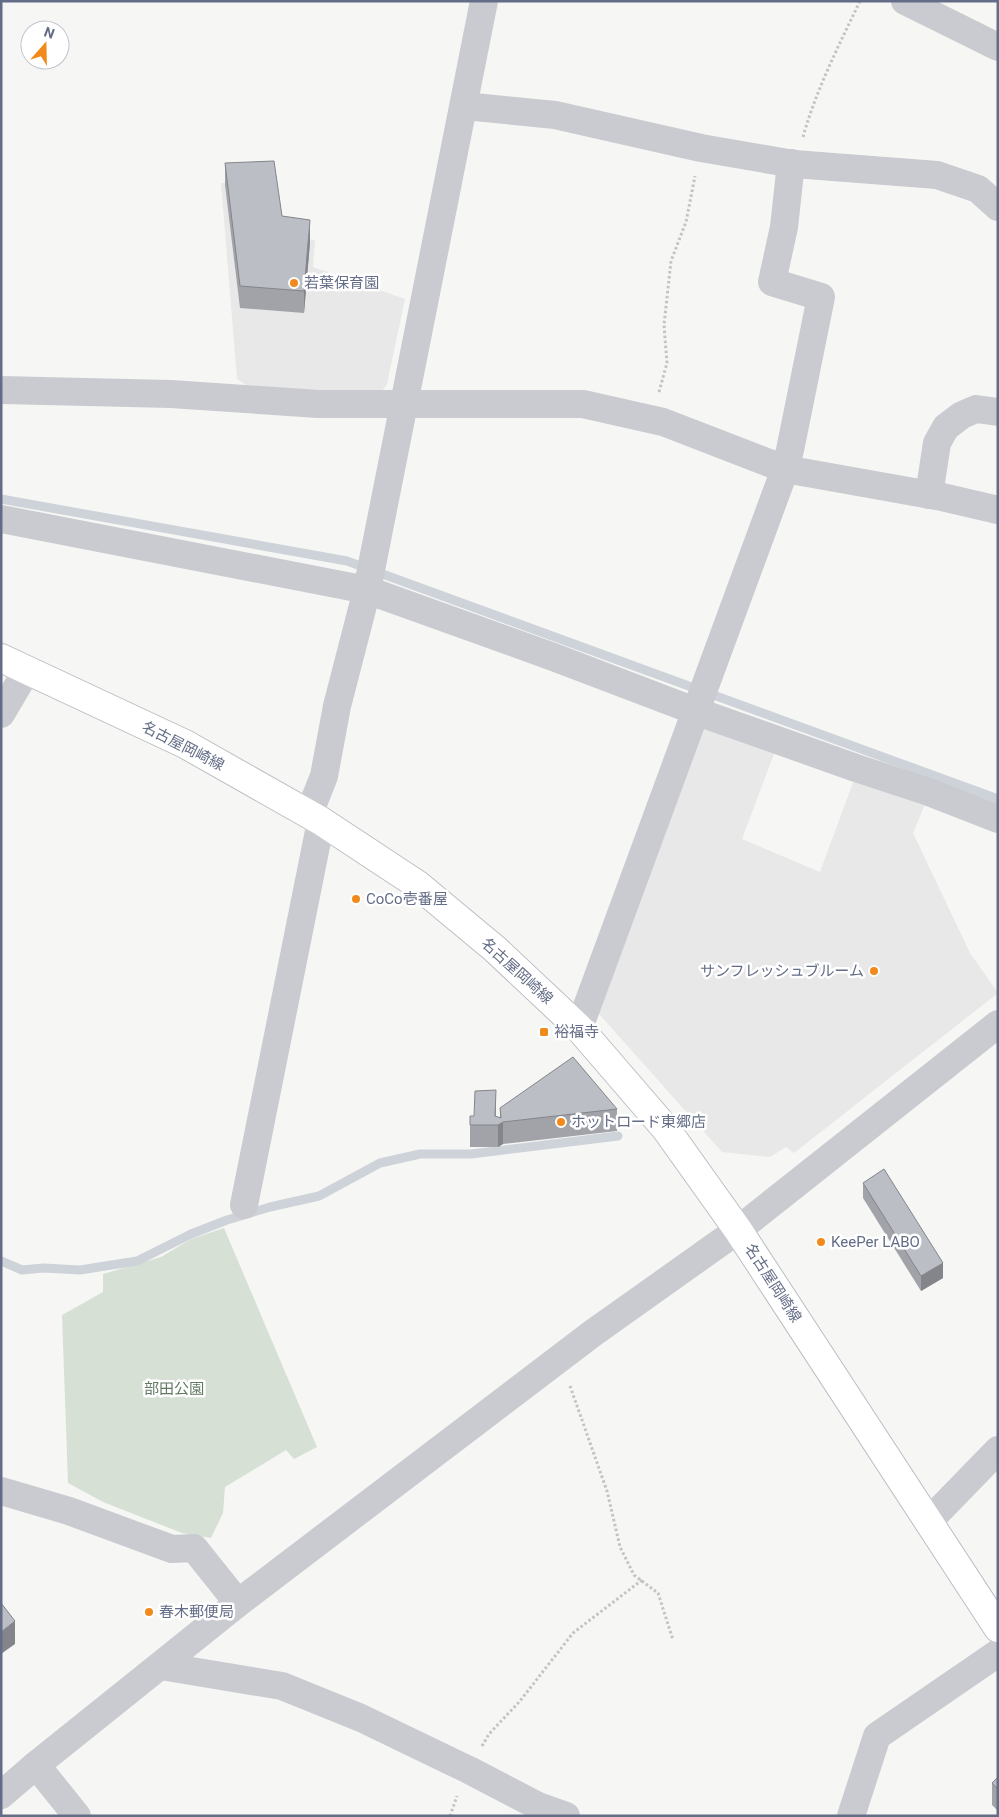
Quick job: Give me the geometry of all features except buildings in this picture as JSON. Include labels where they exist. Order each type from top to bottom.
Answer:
[{"type":"main road","name":"名古屋岡崎線","points":[[1,658],[184,744],[315,818],[418,885],[495,949],[579,1028],[666,1130],[738,1230],[998,1628]]},
{"type":"street","points":[[244,1205],[315,818],[338,706],[367,590],[484,1]]},
{"type":"street","points":[[905,1],[998,47]]},
{"type":"street","points":[[464,106],[556,115],[701,148],[795,164],[937,175],[978,189],[998,207]]},
{"type":"street","points":[[579,1028],[790,450],[821,297],[772,282],[795,164]]},
{"type":"street","points":[[1,390],[171,394],[318,404],[583,404],[663,422],[784,469],[929,495],[998,510]]},
{"type":"street","points":[[929,495],[937,443],[946,427],[962,414],[976,409],[998,412]]},
{"type":"street","points":[[1,519],[367,590],[556,658],[695,711],[926,791],[998,819]]},
{"type":"street","points":[[1,714],[27,670]]},
{"type":"street","points":[[1,1795],[238,1603],[592,1333],[738,1230],[998,1024]]},
{"type":"street","points":[[929,1521],[998,1450]]},
{"type":"street","points":[[1,1491],[70,1511],[172,1549],[194,1548],[238,1603]]},
{"type":"street","points":[[851,1816],[877,1736],[998,1653]]},
{"type":"street","points":[[161,1666],[282,1686],[361,1718],[538,1806],[566,1816]]},
{"type":"street","points":[[36,1765],[77,1816]]},
{"type":"path","points":[[795,164],[807,121],[834,54],[860,1]]},
{"type":"path","points":[[651,420],[667,363],[664,326],[671,261],[686,222],[701,148]]},
{"type":"path","points":[[557,1361],[568,1383],[607,1491],[620,1547],[634,1575],[658,1593],[673,1640]]},
{"type":"path","points":[[450,1816],[468,1770],[489,1734],[520,1701],[573,1633],[642,1580]]},
{"type":"shaded area","name":"若葉保育園","points":[[276,180],[285,235],[315,240],[313,267],[405,299],[387,384],[382,391],[312,391],[246,385],[237,379],[221,183]]},
{"type":"shaded area","points":[[699,718],[777,746],[742,839],[820,872],[855,777],[925,804],[913,833],[970,953],[998,993],[794,1153],[786,1147],[770,1157],[722,1152],[592,1006]]},
{"type":"green space","name":"部田公園","points":[[224,1228],[317,1447],[294,1459],[286,1450],[225,1487],[223,1513],[211,1538],[182,1533],[103,1502],[68,1483],[62,1315],[103,1292],[103,1274],[161,1257],[191,1239]]},
{"type":"waterway","points":[[1,499],[347,561],[998,799]]},
{"type":"waterway","points":[[1,1261],[22,1270],[43,1268],[80,1270],[137,1261],[191,1234],[227,1220],[270,1207],[319,1196],[380,1163],[420,1154],[471,1154],[618,1136]]},
{"type":"place","name":"若葉保育園","points":[[294,283]]},
{"type":"place","name":"CoCo壱番屋","points":[[356,899]]},
{"type":"place","name":"サンフレッシュブルーム","points":[[874,971]]},
{"type":"place","name":"裕福寺","points":[[544,1032]]},
{"type":"place","name":"ホットロード東郷店","points":[[561,1122]]},
{"type":"place","name":"KeePer LABO","points":[[821,1242]]},
{"type":"place","name":"春木郵便局","points":[[149,1612]]}]
